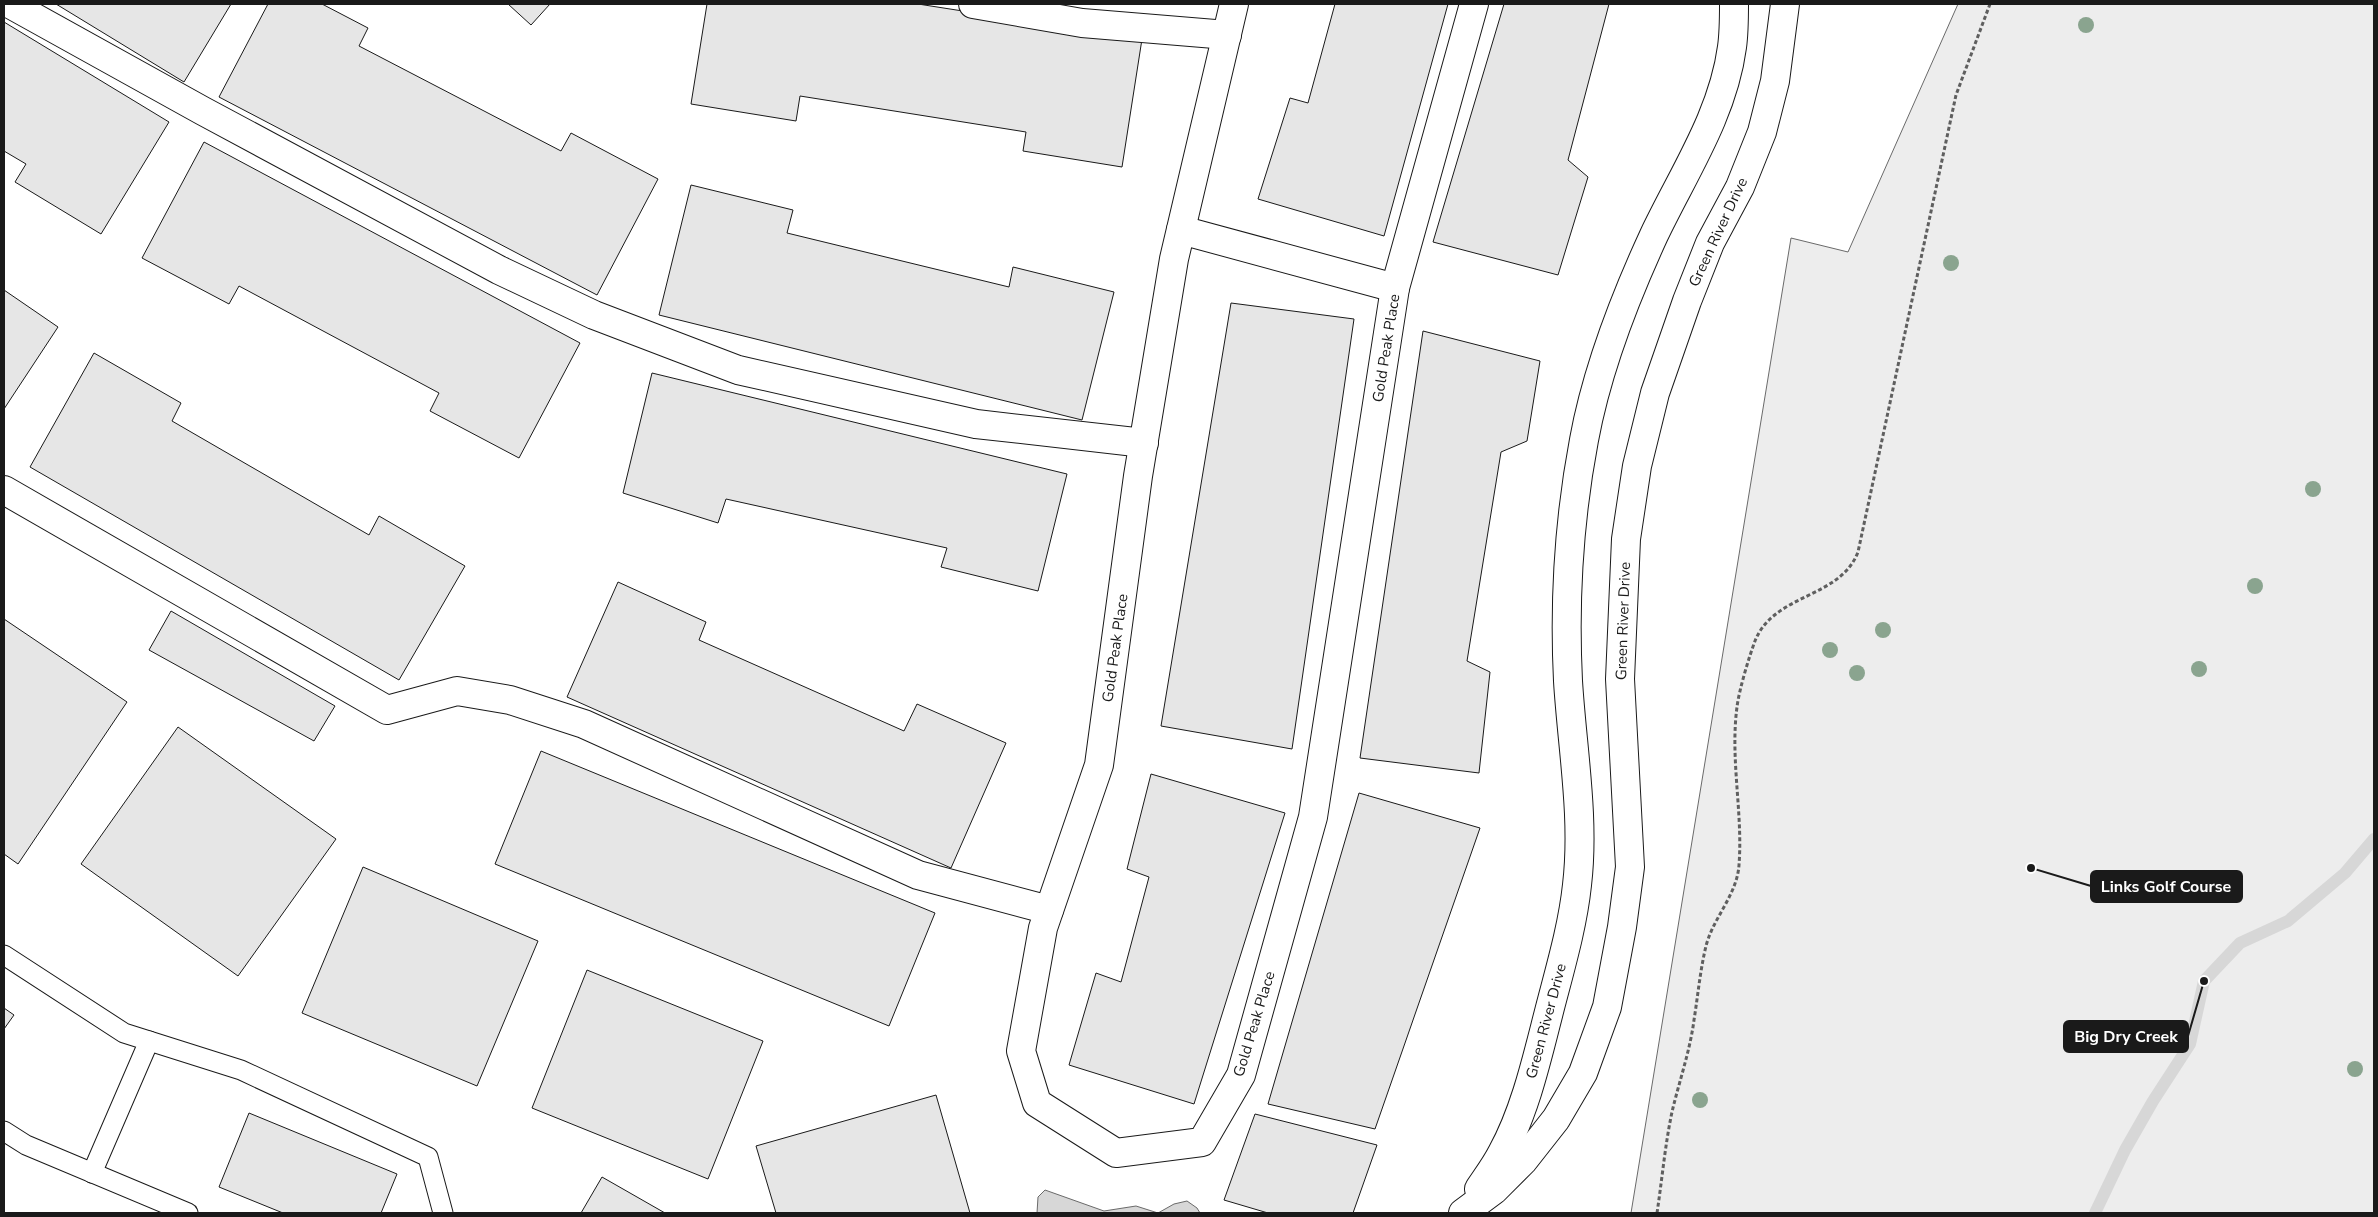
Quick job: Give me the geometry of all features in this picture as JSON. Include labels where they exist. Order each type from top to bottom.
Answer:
[{"type":"street","points":[[10,4],[499,270],[594,315],[738,370],[976,424],[1144,443]]},
{"type":"street","points":[[973,4],[1082,23],[1226,34]]},
{"type":"street","name":"Gold Peak Place","points":[[1234,4],[1174,259],[1144,443],[1099,765],[1043,928],[1021,1052],[1037,1103],[1116,1153],[1202,1142],[1241,1075],[1313,817],[1395,288],[1474,4]]},
{"type":"street","name":"Green River Drive","points":[[1463,1213],[1503,1152],[1521,1107],[1563,959],[1578,884],[1578,823],[1568,680],[1567,618],[1574,497],[1585,436],[1604,364],[1624,304],[1655,234],[1695,157],[1716,108],[1732,49],[1734,4]]},
{"type":"street","name":"Green River Drive","points":[[1463,1213],[1494,1190],[1523,1161],[1556,1119],[1583,1074],[1607,1007],[1622,927],[1630,867],[1620,679],[1626,539],[1637,466],[1655,393],[1687,301],[1710,243],[1740,187],[1762,132],[1775,81],[1785,4]]},
{"type":"street","points":[[1181,230],[1395,288]]},
{"type":"street","points":[[4,490],[387,710],[457,691],[510,700],[584,724],[918,875],[1049,910]]},
{"type":"lane","points":[[4,955],[124,1033],[241,1070],[428,1157],[443,1213]]},
{"type":"lane","points":[[92,1173],[149,1041]]},
{"type":"lane","points":[[4,1131],[26,1144],[188,1213]]},
{"type":"path","points":[[1657,1213],[1671,1114],[1694,1021],[1699,976],[1709,934],[1728,901],[1739,867],[1737,706],[1756,640],[1768,622],[1791,602],[1819,591],[1843,575],[1854,563],[1858,552],[1956,95],[1990,4]]},
{"type":"shaded area","points":[[1958,4],[2374,4],[2374,1213],[1631,1213],[1791,238],[1848,252]]},
{"type":"shaded area","points":[[1045,1190],[1104,1211],[1136,1206],[1158,1213],[1037,1213],[1038,1197]]},
{"type":"shaded area","points":[[1187,1201],[1197,1208],[1200,1213],[1158,1213],[1174,1204]]},
{"type":"building","points":[[56,4],[231,4],[184,82]]},
{"type":"building","points":[[268,4],[322,4],[368,28],[359,46],[561,151],[571,133],[658,179],[597,295],[219,97]]},
{"type":"building","points":[[508,4],[550,4],[531,25]]},
{"type":"building","points":[[707,4],[918,4],[1142,39],[1122,167],[1023,151],[1026,132],[800,96],[796,121],[691,104]]},
{"type":"building","points":[[1335,4],[1448,4],[1384,236],[1258,199],[1290,98],[1308,103]]},
{"type":"building","points":[[1504,4],[1609,4],[1568,160],[1588,177],[1558,275],[1433,242]]},
{"type":"building","points":[[4,22],[169,122],[101,234],[15,182],[26,164],[4,151]]},
{"type":"building","points":[[204,142],[580,343],[519,458],[430,411],[439,393],[239,286],[229,304],[142,258]]},
{"type":"building","points":[[691,185],[793,210],[787,233],[1009,287],[1013,267],[1114,292],[1082,420],[659,315]]},
{"type":"building","points":[[4,290],[58,327],[4,409]]},
{"type":"building","points":[[1231,303],[1354,319],[1292,749],[1161,726]]},
{"type":"building","points":[[1423,331],[1540,361],[1527,441],[1501,452],[1467,661],[1490,672],[1479,773],[1360,758]]},
{"type":"building","points":[[94,353],[181,403],[172,421],[369,535],[379,516],[465,566],[399,680],[30,467]]},
{"type":"building","points":[[652,373],[1067,474],[1038,591],[941,567],[947,548],[726,499],[718,523],[623,493]]},
{"type":"building","points":[[618,582],[706,622],[699,640],[904,731],[917,704],[1006,743],[951,868],[567,697]]},
{"type":"building","points":[[171,611],[335,706],[314,741],[149,650]]},
{"type":"building","points":[[4,619],[127,702],[18,864],[4,854]]},
{"type":"building","points":[[178,727],[336,839],[238,976],[81,864]]},
{"type":"building","points":[[541,751],[935,913],[889,1026],[495,864]]},
{"type":"building","points":[[1151,774],[1285,813],[1194,1104],[1069,1065],[1096,973],[1121,982],[1149,877],[1127,869]]},
{"type":"building","points":[[1359,793],[1480,828],[1375,1129],[1268,1104]]},
{"type":"building","points":[[363,867],[538,941],[477,1086],[302,1013]]},
{"type":"building","points":[[587,970],[763,1041],[708,1179],[532,1108]]},
{"type":"building","points":[[4,1008],[14,1015],[4,1029]]},
{"type":"building","points":[[936,1095],[970,1213],[776,1213],[756,1146]]},
{"type":"building","points":[[249,1113],[397,1174],[381,1213],[283,1213],[219,1187]]},
{"type":"building","points":[[1255,1114],[1377,1145],[1353,1213],[1268,1213],[1224,1200]]},
{"type":"building","points":[[602,1177],[665,1213],[581,1213]]},
{"type":"waterway","points":[[2095,1213],[2125,1150],[2153,1101],[2190,1044],[2204,981],[2240,943],[2288,921],[2345,873],[2374,839]]},
{"type":"place","name":"Links Golf Course","points":[[2031,868]]},
{"type":"place","name":"Big Dry Creek","points":[[2204,981]]}]
